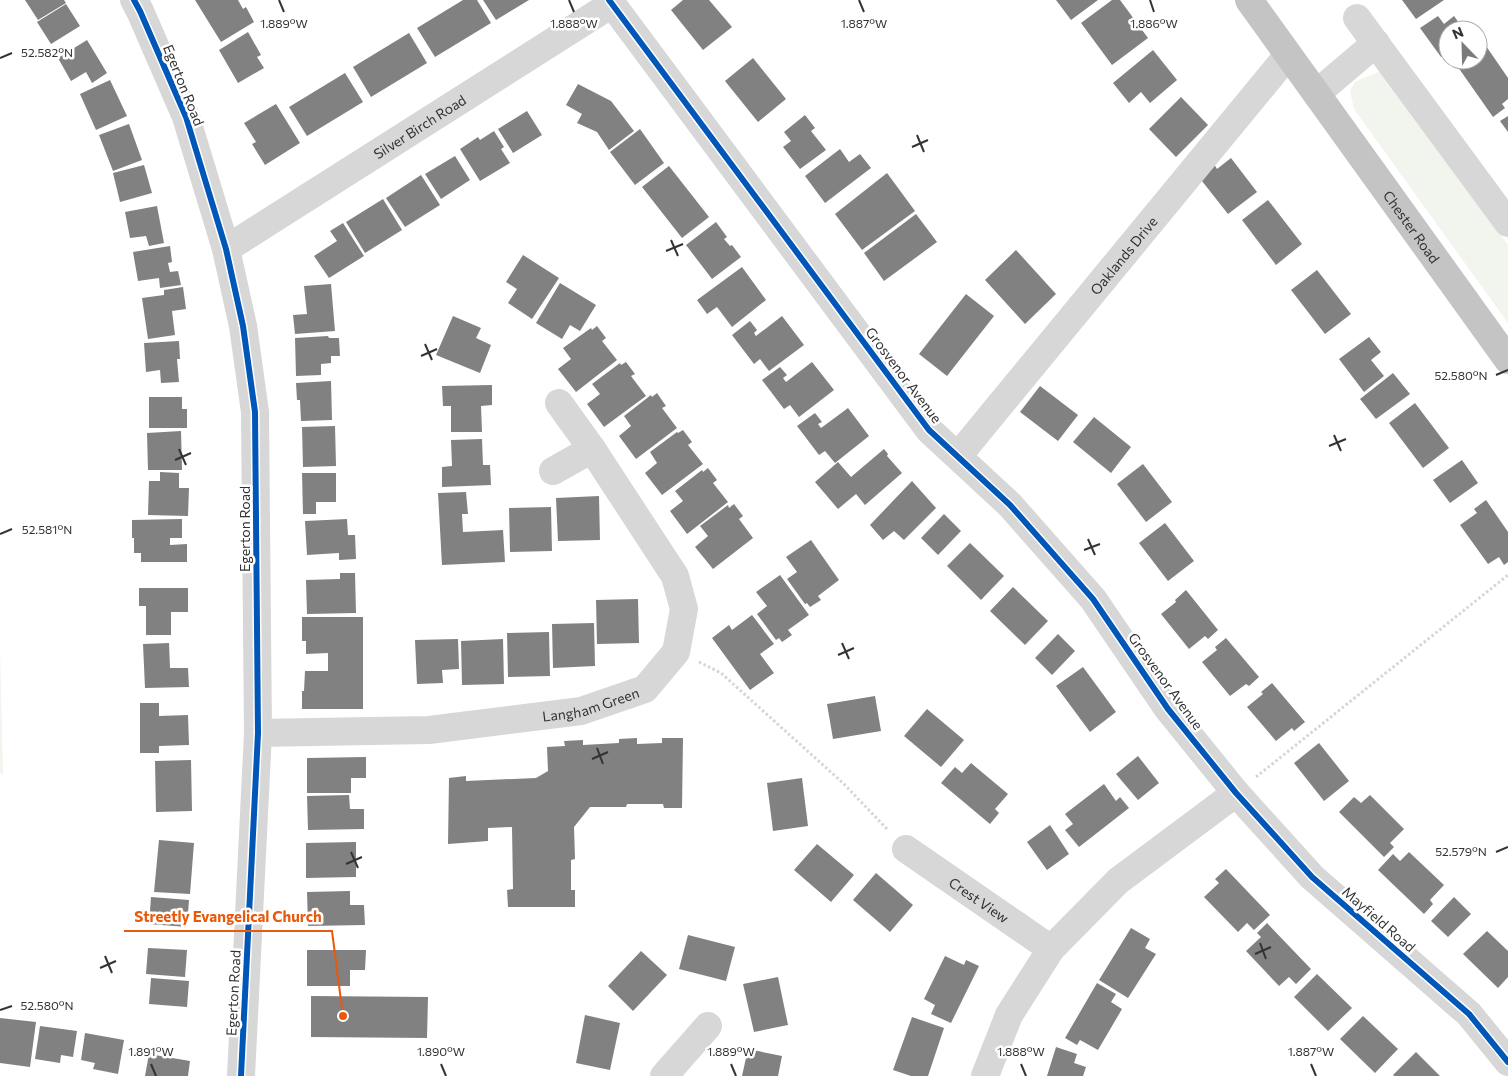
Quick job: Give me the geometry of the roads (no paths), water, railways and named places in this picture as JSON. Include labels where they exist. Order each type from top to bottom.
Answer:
[{"type":"highway","name":"Chester Road","points":[[1249,0],[1508,360]]},
{"type":"street","name":"Egerton Road","points":[[134,0],[186,117],[226,249],[242,326],[256,412],[258,733],[241,1076]]},
{"type":"street","name":"Silver Birch Road","points":[[226,249],[611,2]]},
{"type":"street","name":"Grosvenor Avenue","points":[[611,2],[929,430],[1010,505],[1093,599],[1168,709],[1236,793]]},
{"type":"street","points":[[1357,18],[1508,223]]},
{"type":"street","points":[[1317,93],[1376,43]]},
{"type":"street","name":"Oaklands Drive","points":[[958,456],[1288,55]]},
{"type":"street","name":"Langham Green","points":[[258,733],[429,730],[580,711],[645,689],[676,652],[684,608],[675,576],[592,449],[558,403]]},
{"type":"street","points":[[553,472],[592,449]]},
{"type":"street","points":[[985,1076],[1009,1015],[1051,949],[1118,881],[1236,793]]},
{"type":"street","name":"Mayfield Road","points":[[1236,793],[1312,877],[1469,1014],[1508,1062]]},
{"type":"street","name":"Crest View","points":[[906,849],[1051,949]]},
{"type":"street","points":[[664,1076],[708,1026]]},
{"type":"place","name":"Streetly Evangelical Church","points":[[343,1016]]}]
